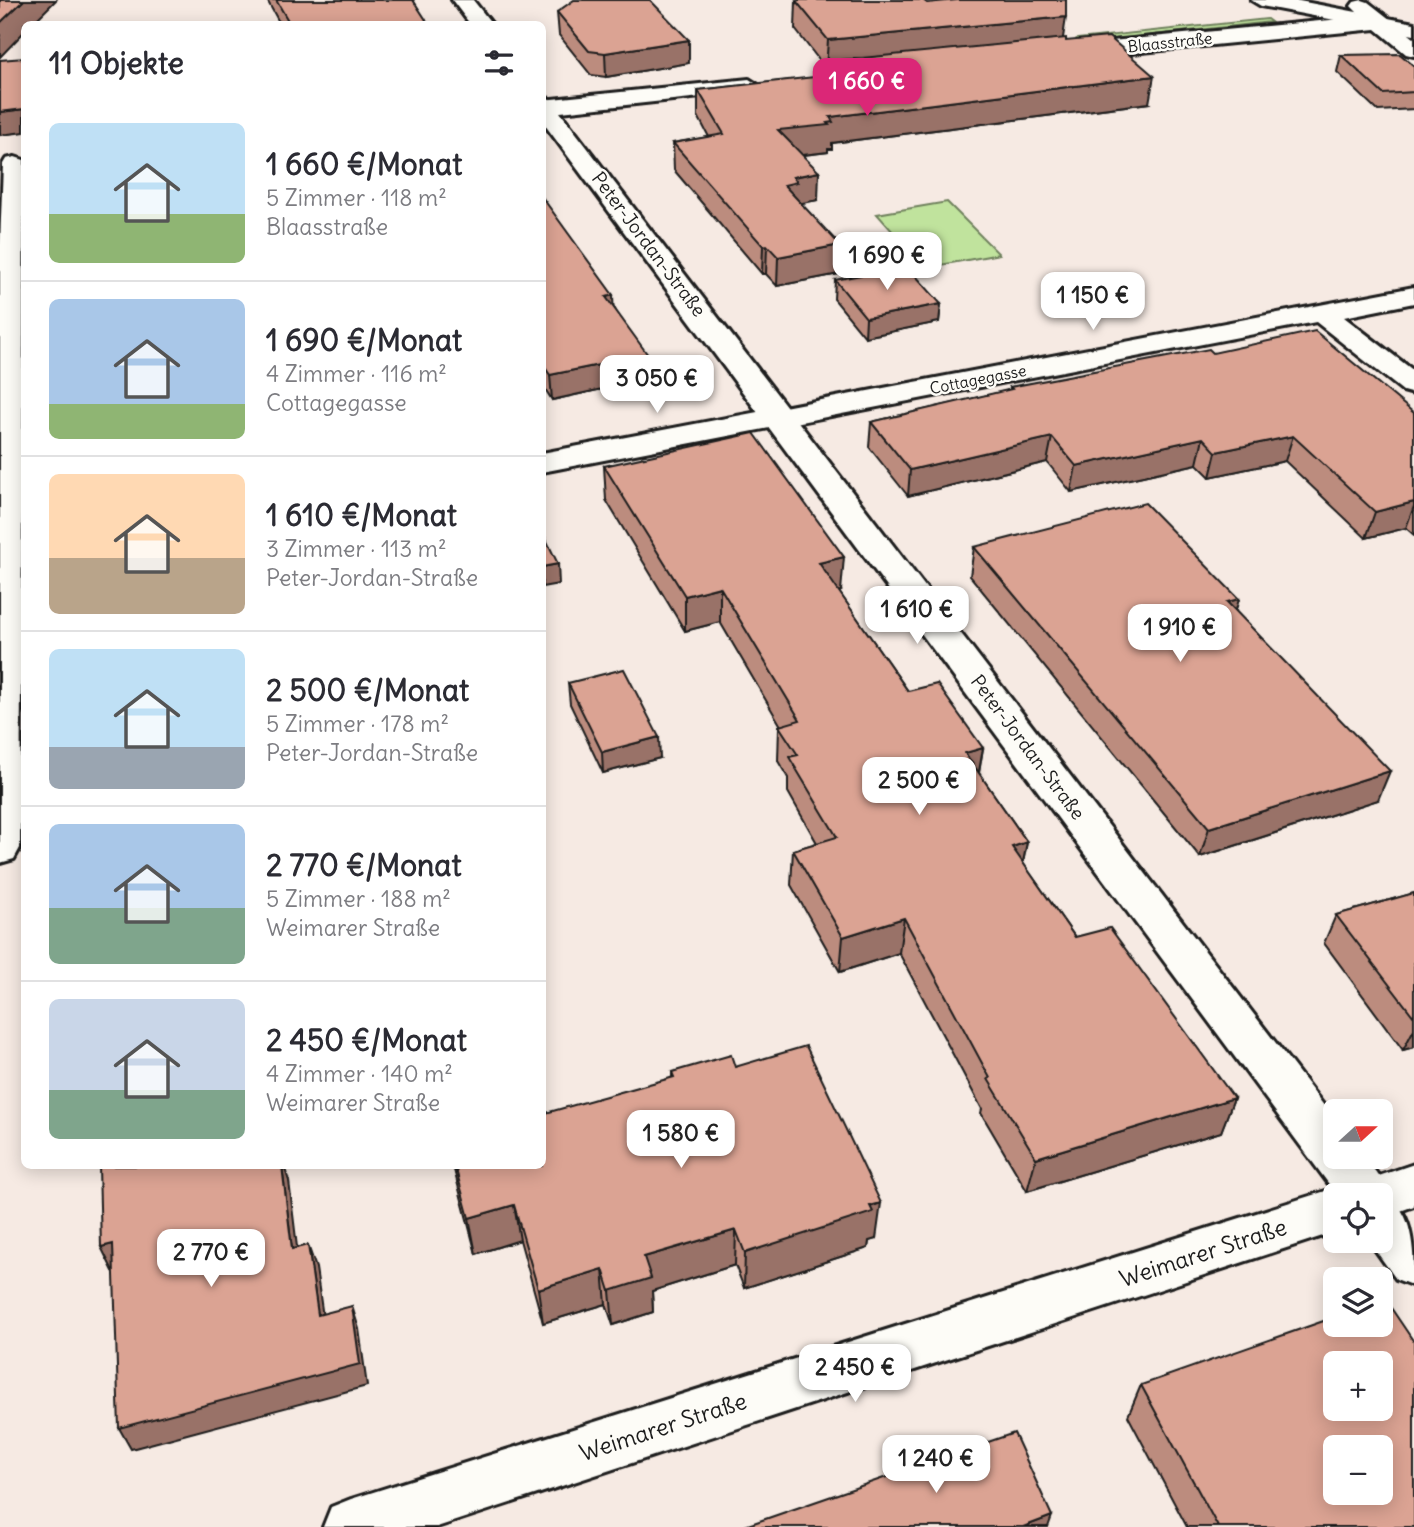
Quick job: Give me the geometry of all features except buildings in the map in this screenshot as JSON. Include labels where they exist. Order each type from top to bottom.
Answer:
[{"type":"street","points":[[462,0],[479,21]]},
{"type":"street","points":[[1261,0],[1367,7],[1414,29]]},
{"type":"street","points":[[1367,7],[1414,49]]},
{"type":"street","name":"Blaasstraße","points":[[1048,55],[1367,7]]},
{"type":"street","points":[[546,106],[774,83]]},
{"type":"street","name":"Peter-Jordan-Straße","points":[[546,110],[1323,1139]]},
{"type":"street","points":[[0,848],[10,564],[13,164]]},
{"type":"street","name":"Cottagegasse","points":[[546,462],[1414,295]]},
{"type":"street","points":[[1322,313],[1414,385]]},
{"type":"street","points":[[1393,1192],[1414,1185]]},
{"type":"street","name":"Weimarer Straße","points":[[351,1527],[1323,1214]]},
{"type":"street","points":[[1393,1234],[1414,1264]]},
{"type":"green space","points":[[1267,19],[1271,22],[1080,43],[1077,39]]},
{"type":"green space","points":[[947,202],[999,254],[925,268],[877,214]]}]
